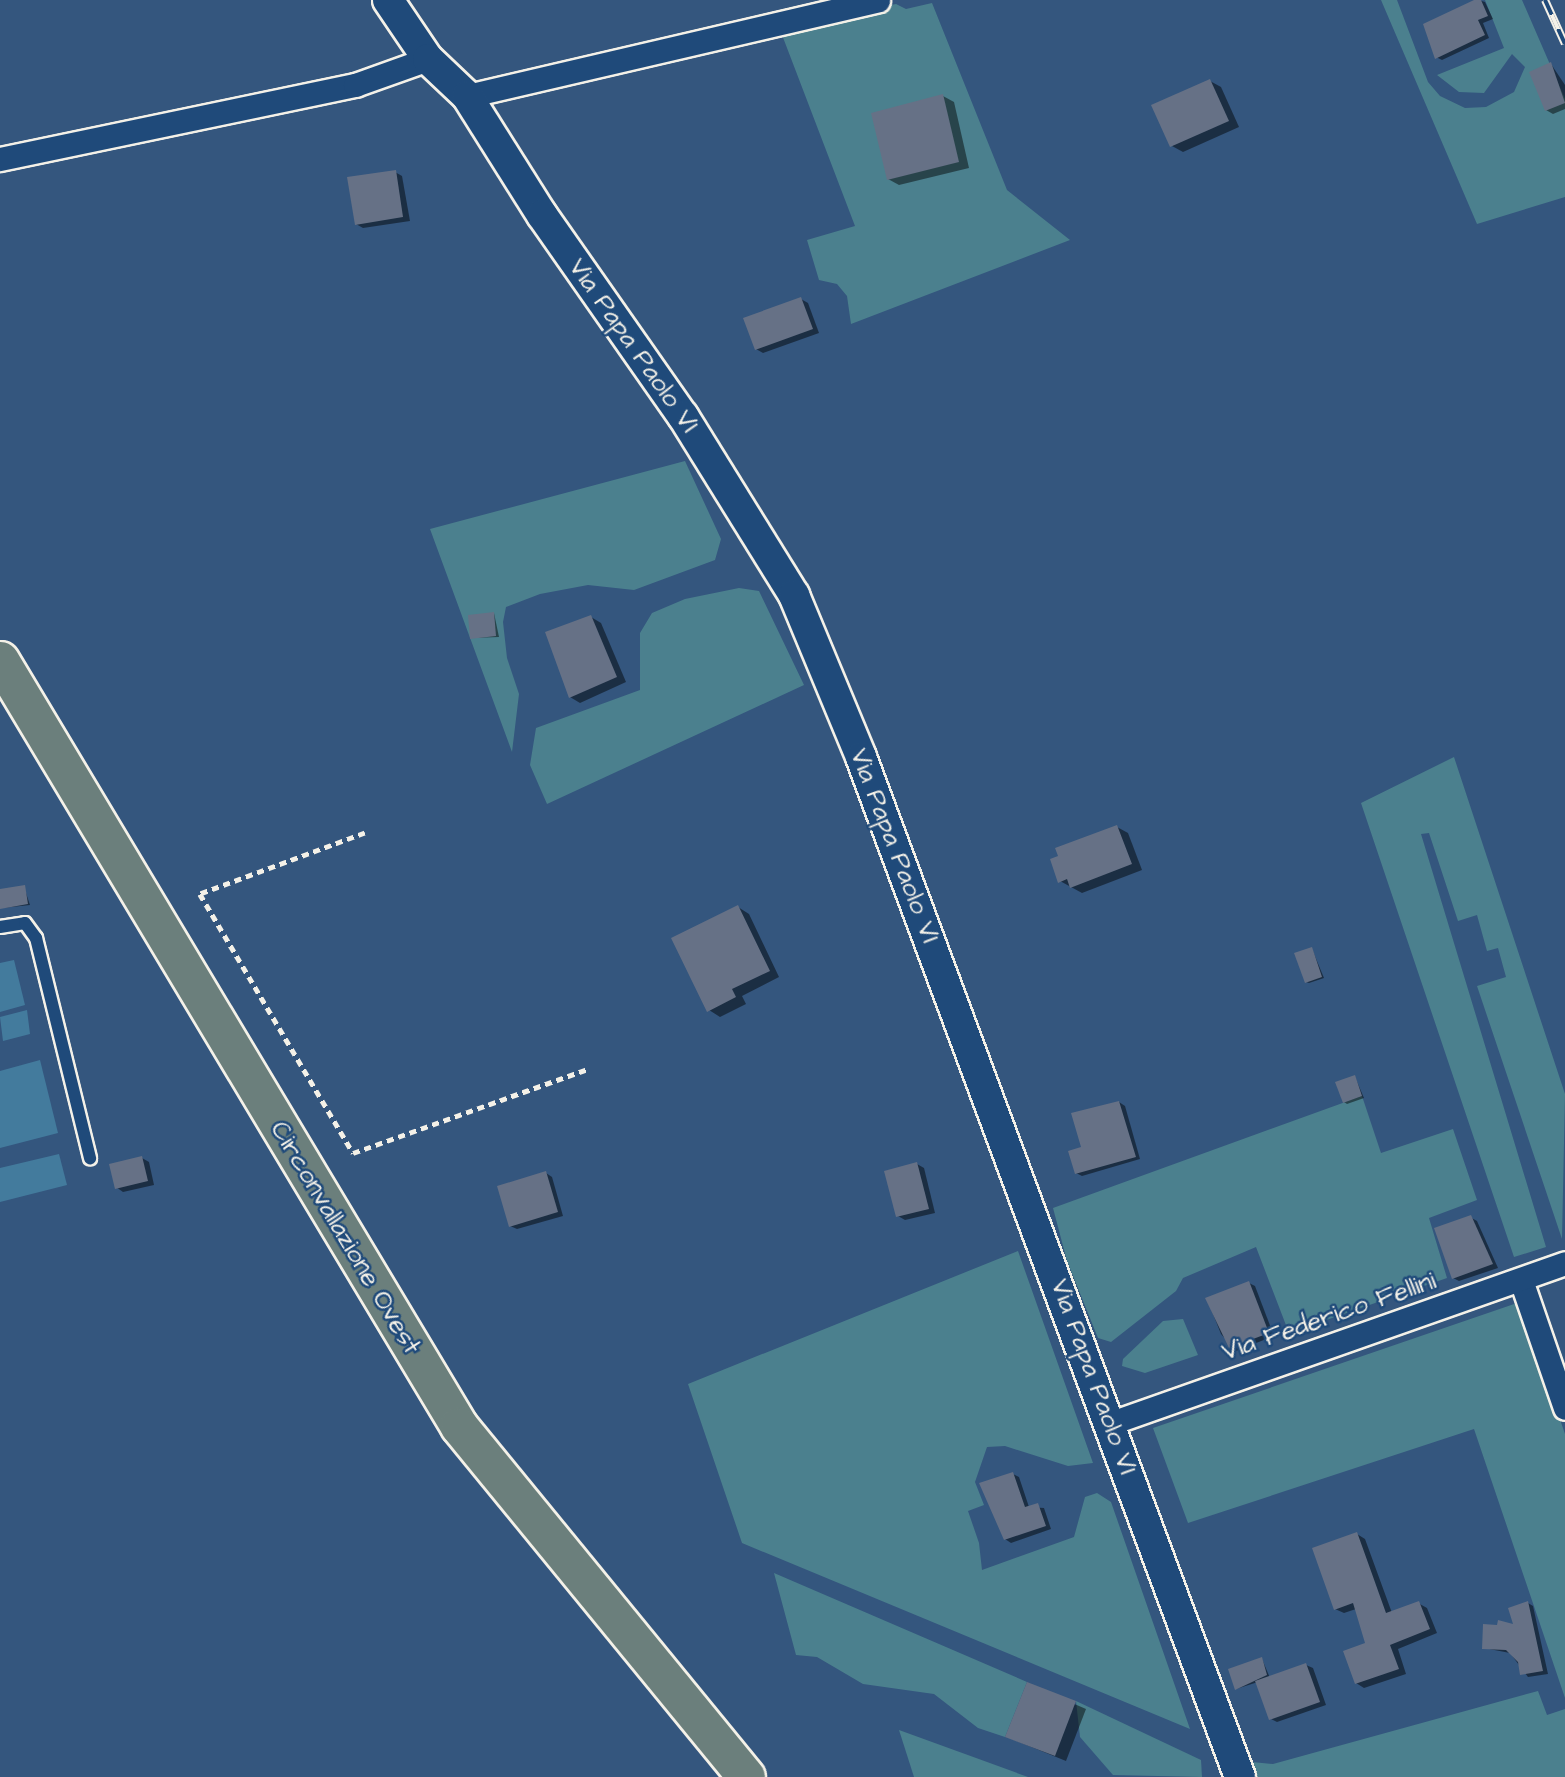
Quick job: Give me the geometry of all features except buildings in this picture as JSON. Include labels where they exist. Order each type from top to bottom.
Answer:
[{"type":"main road","name":"Circonvallazione Ovest","points":[[0,660],[459,1426],[746,1777]]},
{"type":"street","name":"Via Papa Paolo VI","points":[[388,0],[428,59],[467,96],[542,215],[683,416],[794,595],[861,757],[1111,1423],[1240,1777]]},
{"type":"street","points":[[467,96],[878,0]]},
{"type":"street","points":[[0,159],[355,85],[428,59]]},
{"type":"street","name":"Via Federico Fellini","points":[[1111,1423],[1565,1263]]},
{"type":"street","points":[[1521,1280],[1565,1408]]},
{"type":"lane","points":[[0,927],[25,923],[36,938],[90,1158]]},
{"type":"path","points":[[365,833],[201,894],[352,1153],[587,1069]]},
{"type":"green space","points":[[1381,0],[1397,0],[1428,82],[1440,96],[1465,108],[1486,107],[1514,92],[1525,67],[1512,54],[1484,93],[1459,92],[1437,75],[1504,48],[1485,0],[1522,0],[1565,99],[1565,197],[1477,224]]},
{"type":"green space","points":[[932,3],[1007,190],[1070,240],[851,324],[847,296],[837,284],[819,280],[807,240],[855,226],[779,27],[896,4],[906,9]]},
{"type":"green space","points":[[685,461],[721,539],[715,560],[634,590],[588,585],[540,594],[506,607],[503,622],[507,658],[519,694],[512,752],[430,529]]},
{"type":"green space","points":[[739,588],[759,591],[804,685],[547,804],[530,765],[536,728],[640,690],[640,633],[652,613],[685,599]]},
{"type":"green space","points":[[1454,757],[1565,1094],[1562,1239],[1477,986],[1506,977],[1498,948],[1487,951],[1477,915],[1458,921],[1429,833],[1421,834],[1546,1247],[1514,1257],[1361,803]]},
{"type":"green space","points":[[1362,1096],[1381,1153],[1453,1129],[1477,1200],[1429,1218],[1447,1278],[1289,1333],[1256,1247],[1183,1278],[1176,1291],[1111,1342],[1098,1338],[1067,1261],[1053,1208]]},
{"type":"green space","points":[[1018,1251],[1093,1463],[1068,1466],[1005,1446],[987,1447],[975,1482],[984,1505],[968,1511],[979,1543],[982,1570],[1074,1537],[1085,1497],[1097,1493],[1111,1502],[1190,1729],[742,1543],[688,1384]]},
{"type":"green space","points":[[1520,1302],[1565,1434],[1565,1698],[1474,1429],[1188,1523],[1153,1428]]},
{"type":"green space","points":[[1183,1319],[1198,1355],[1145,1373],[1122,1366],[1123,1359],[1163,1321]]},
{"type":"green space","points":[[774,1573],[1027,1682],[1005,1737],[978,1728],[934,1694],[863,1684],[817,1657],[796,1655]]},
{"type":"green space","points":[[1538,1691],[1547,1715],[1565,1709],[1565,1777],[1253,1777],[1251,1773],[1252,1762],[1273,1764]]},
{"type":"green space","points":[[1076,1701],[1201,1760],[1202,1777],[1113,1775],[1080,1737]]},
{"type":"green space","points":[[899,1730],[1028,1777],[914,1777]]},
{"type":"water","points":[[14,960],[25,1005],[0,1012],[0,963]]},
{"type":"water","points":[[27,1010],[30,1034],[3,1041],[0,1017]]},
{"type":"water","points":[[40,1060],[58,1133],[0,1148],[0,1071]]},
{"type":"water","points":[[59,1154],[67,1185],[0,1202],[0,1168]]},
{"type":"railway","points":[[1545,0],[1565,44]]}]
